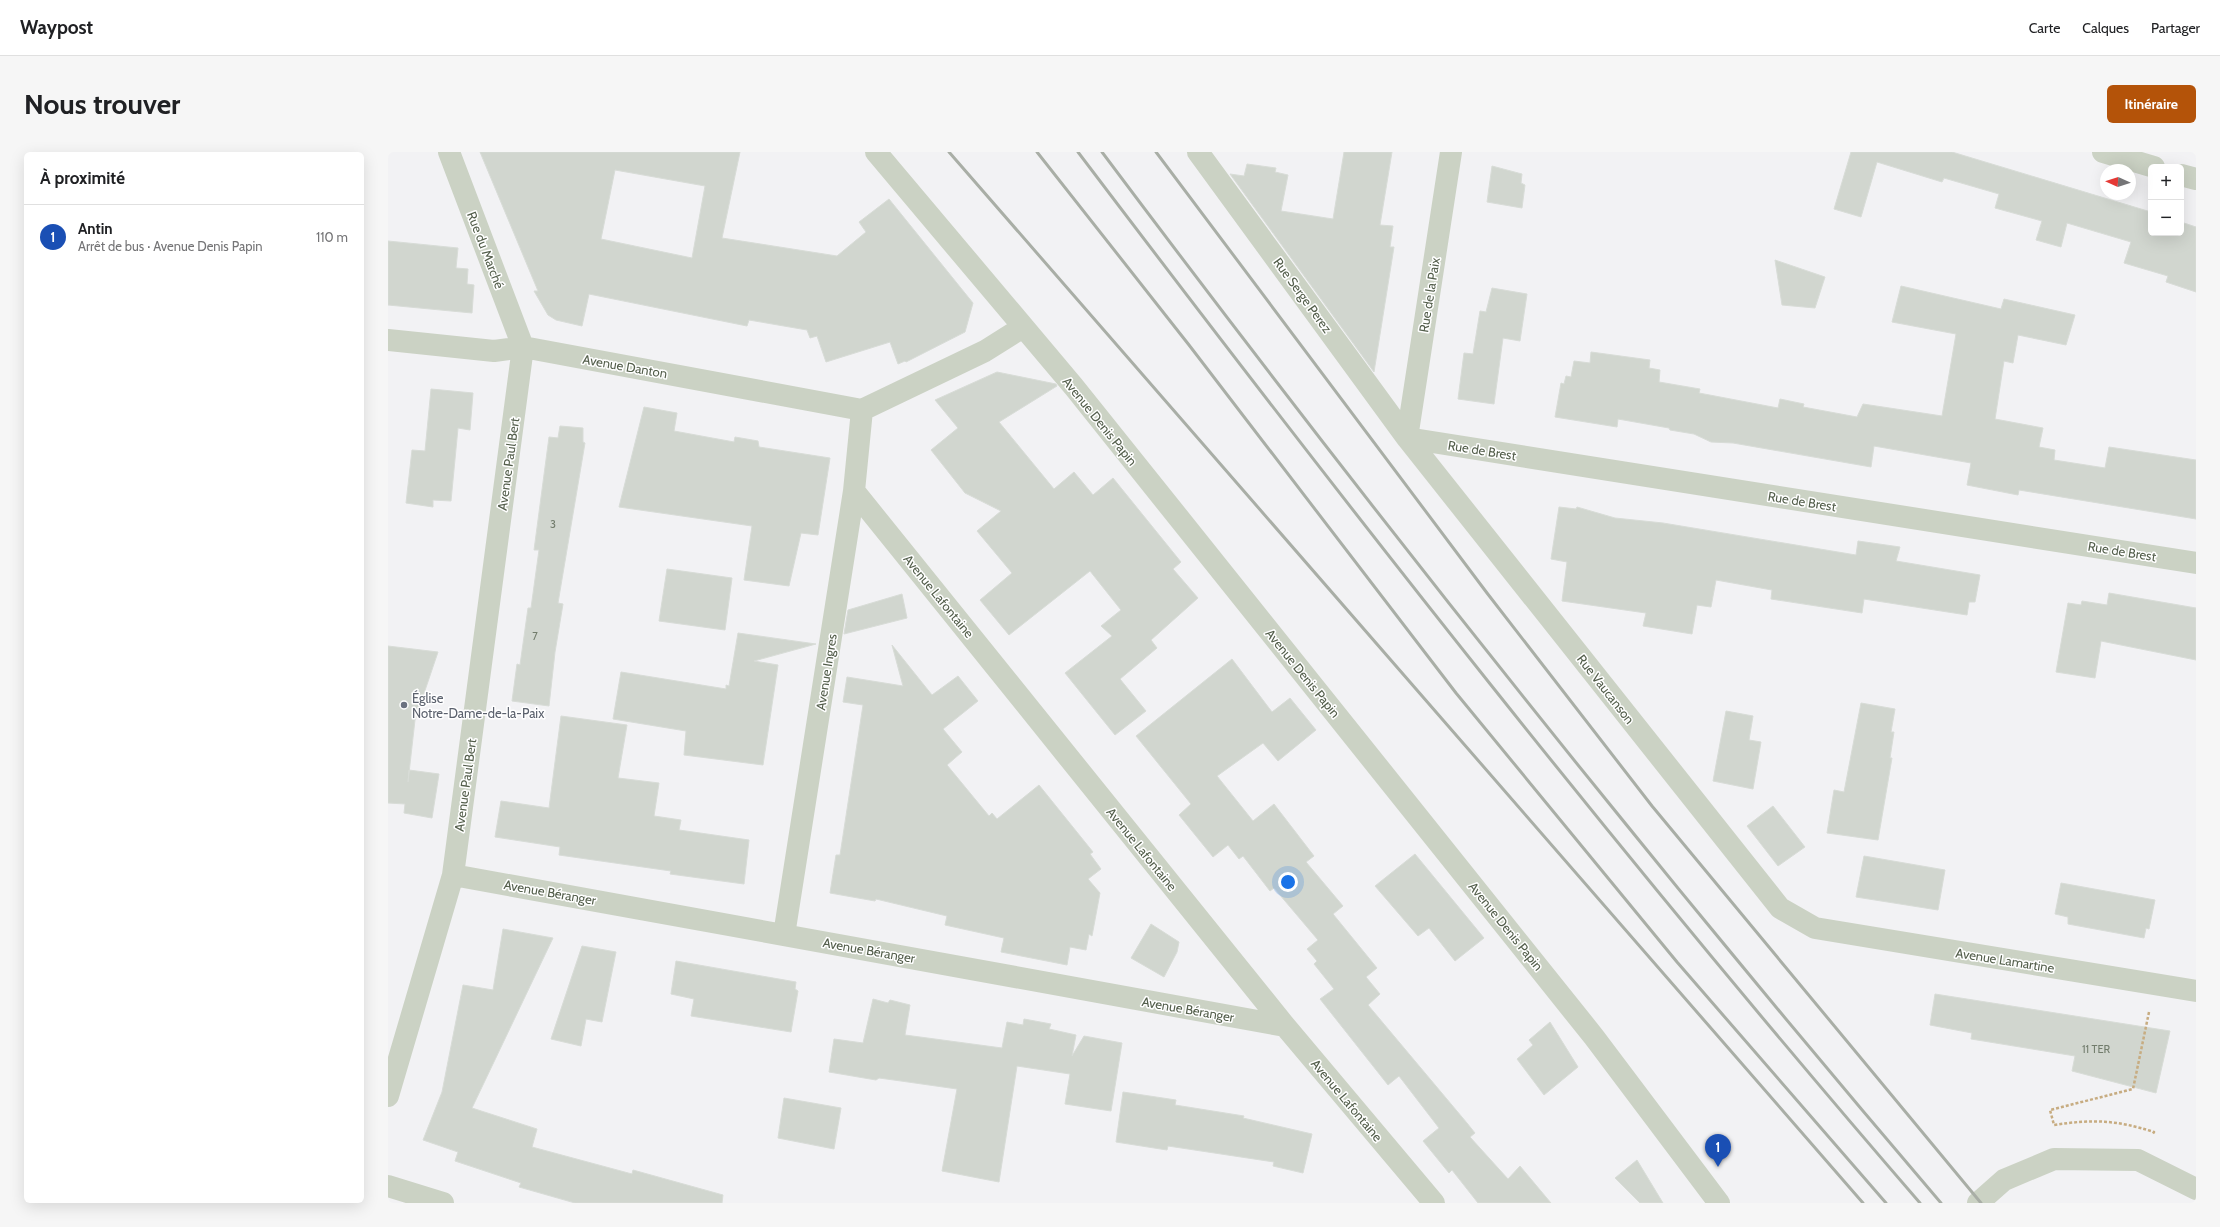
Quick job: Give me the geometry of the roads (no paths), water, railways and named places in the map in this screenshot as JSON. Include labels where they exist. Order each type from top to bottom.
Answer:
[{"type":"street","name":"Rue du Marché","points":[[449,152],[523,347]]},
{"type":"street","name":"Avenue Denis Papin","points":[[876,152],[1079,393],[1589,1030],[1719,1203]]},
{"type":"street","name":"Rue Serge Perez","points":[[1198,152],[1407,438]]},
{"type":"street","name":"Rue de la Paix","points":[[1407,438],[1451,152]]},
{"type":"street","points":[[2103,152],[2148,165]]},
{"type":"street","points":[[2184,176],[2196,179]]},
{"type":"street","points":[[862,410],[984,351],[1023,327]]},
{"type":"street","name":"Avenue Danton","points":[[388,340],[494,351],[523,347],[862,410]]},
{"type":"street","name":"Avenue Paul Bert","points":[[388,1096],[453,875],[523,347]]},
{"type":"street","name":"Avenue Ingres","points":[[784,935],[854,491],[862,410]]},
{"type":"street","name":"Rue de Brest","points":[[1407,438],[2196,563]]},
{"type":"street","name":"Rue Vaucanson","points":[[1407,438],[1780,908],[1814,928]]},
{"type":"street","name":"Avenue Lafontaine","points":[[854,491],[1285,1026],[1434,1203]]},
{"type":"street","name":"Avenue Béranger","points":[[453,875],[1285,1026]]},
{"type":"street","name":"Avenue Lamartine","points":[[1814,928],[2196,991]]},
{"type":"street","points":[[1978,1203],[2004,1180],[2054,1160],[2138,1160],[2196,1189]]},
{"type":"street","points":[[388,1186],[443,1203]]},
{"type":"railway","points":[[949,152],[1863,1203]]},
{"type":"railway","points":[[1037,152],[1189,345],[1456,693],[1677,962],[1886,1203]]},
{"type":"railway","points":[[1078,152],[1180,286],[1490,684],[1703,946],[1920,1203]]},
{"type":"railway","points":[[1102,152],[1306,420],[1513,684],[1832,1075],[1941,1203]]},
{"type":"railway","points":[[1156,152],[1487,593],[1652,806],[1981,1203]]},
{"type":"place","name":"Église Notre-Dame-de-la-Paix","points":[[404,705]]},
{"type":"place","name":"Antin","points":[[1718,1167]]}]
